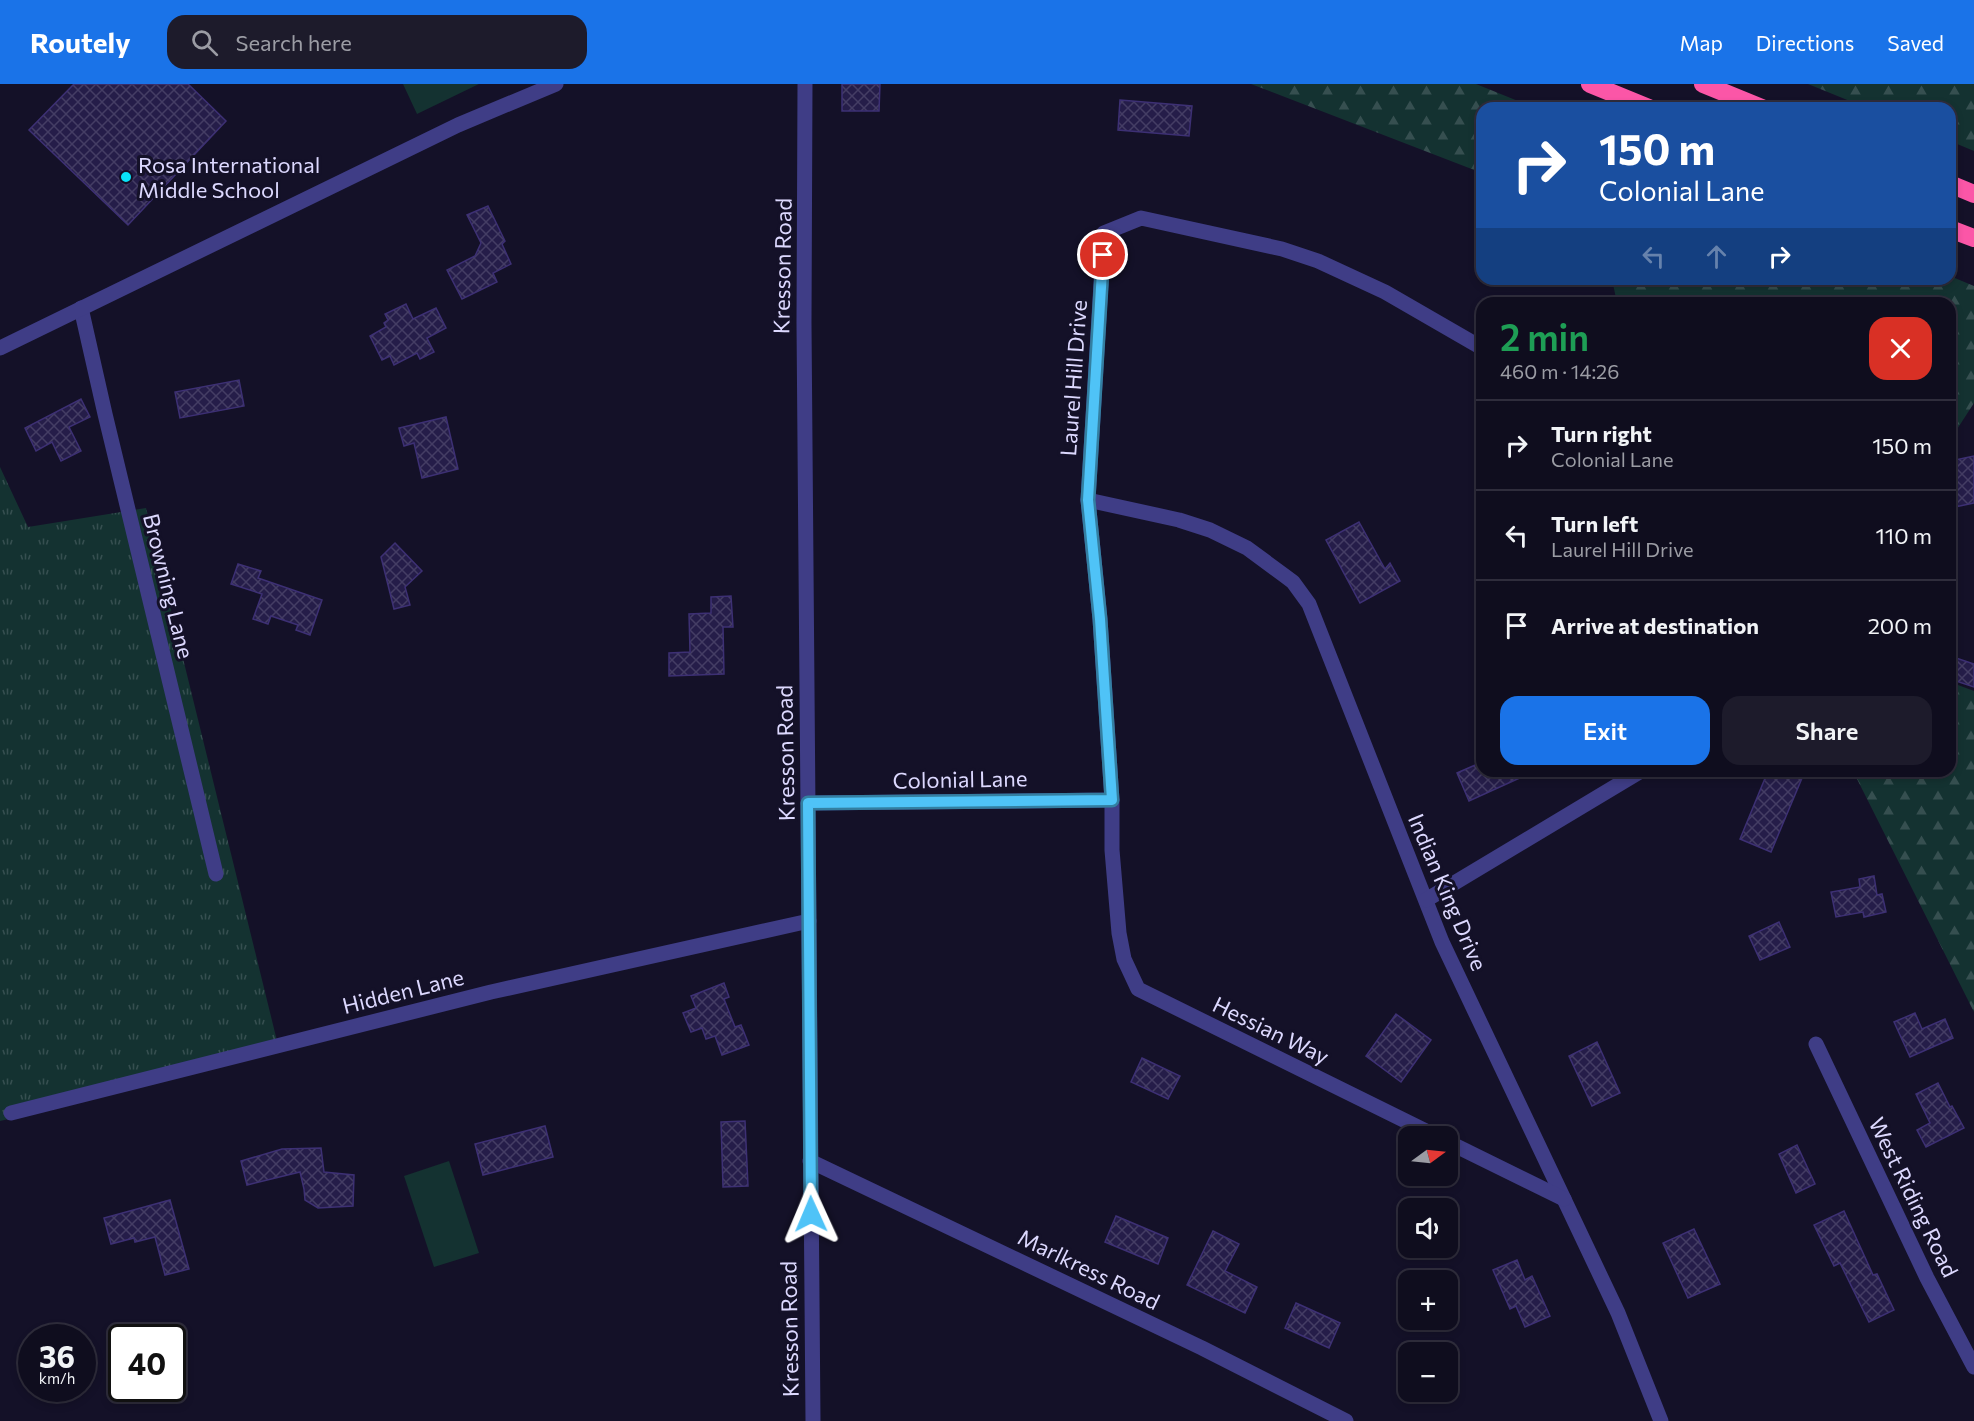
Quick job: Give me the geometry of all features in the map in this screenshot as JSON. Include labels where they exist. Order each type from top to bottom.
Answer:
[{"type":"highway","points":[[1590,84],[1634,102]]},
{"type":"highway","points":[[1703,84],[1747,102]]},
{"type":"highway","points":[[1956,186],[1974,194]]},
{"type":"highway","points":[[1956,231],[1974,238]]},
{"type":"street","points":[[0,348],[458,125],[556,84]]},
{"type":"street","name":"Kresson Road","points":[[805,84],[804,323],[813,1421]]},
{"type":"street","name":"Laurel Hill Drive","points":[[1119,933],[1112,850],[1112,800],[1100,619],[1088,500],[1104,233],[1141,218],[1282,249],[1318,261],[1385,292],[1476,345]]},
{"type":"street","name":"Browning Lane","points":[[81,308],[107,426],[216,874]]},
{"type":"street","name":"Indian King Drive","points":[[1088,500],[1179,520],[1210,530],[1247,548],[1293,582],[1309,604],[1442,942],[1618,1313],[1661,1421]]},
{"type":"street","points":[[1425,900],[1631,777]]},
{"type":"street","name":"Colonial Lane","points":[[808,803],[1112,800]]},
{"type":"street","name":"Hidden Lane","points":[[11,1113],[491,992],[809,921]]},
{"type":"street","name":"Hessian Way","points":[[1119,933],[1124,958],[1138,989],[1416,1126]]},
{"type":"street","name":"West Riding Road","points":[[1816,1044],[1927,1278],[1974,1367]]},
{"type":"street","points":[[1458,1147],[1564,1199]]},
{"type":"street","name":"Marlkress Road","points":[[810,1161],[1202,1348],[1346,1421]]},
{"type":"green space","points":[[403,84],[479,84],[417,114]]},
{"type":"green space","points":[[1251,84],[1476,84],[1520,102],[1476,102],[1476,171]]},
{"type":"green space","points":[[1808,84],[1974,84],[1974,151],[1956,144],[1956,102],[1852,102]]},
{"type":"green space","points":[[1956,278],[1974,286],[1974,403],[1956,431],[1956,297],[1616,297],[1613,285],[1956,285]]},
{"type":"green space","points":[[0,467],[28,527],[146,508],[278,1045],[64,1106],[0,1121]]},
{"type":"green space","points":[[1956,684],[1974,691],[1974,1012],[1856,777],[1956,777]]},
{"type":"green space","points":[[449,1161],[479,1253],[434,1267],[404,1176]]},
{"type":"building","name":"Rosa International Middle School","points":[[74,84],[188,84],[226,121],[128,225],[29,130]]},
{"type":"building","points":[[842,84],[880,84],[879,111],[842,111]]},
{"type":"building","points":[[1120,100],[1192,106],[1189,136],[1118,130]]},
{"type":"building","points":[[488,206],[505,241],[502,244],[511,264],[493,273],[497,282],[462,299],[447,270],[475,256],[481,243],[467,215]]},
{"type":"building","points":[[406,304],[413,319],[436,308],[446,328],[427,338],[434,352],[420,359],[417,353],[394,365],[390,356],[382,360],[370,336],[386,327],[384,323],[388,320],[385,314]]},
{"type":"building","points":[[239,380],[244,406],[180,418],[175,392]]},
{"type":"building","points":[[81,399],[90,417],[69,427],[81,451],[61,461],[52,442],[36,451],[25,428]]},
{"type":"building","points":[[446,417],[458,469],[422,478],[414,443],[404,446],[399,428]]},
{"type":"building","points":[[1974,456],[1974,503],[1956,507],[1956,460]]},
{"type":"building","points":[[1359,522],[1385,569],[1390,563],[1400,581],[1360,603],[1326,540]]},
{"type":"building","points":[[395,543],[422,571],[405,587],[410,605],[394,609],[381,557]]},
{"type":"building","points":[[238,564],[261,571],[258,578],[322,600],[310,635],[296,630],[298,625],[271,616],[268,624],[253,619],[262,594],[231,584]]},
{"type":"building","points":[[731,596],[733,627],[723,627],[724,674],[669,676],[669,653],[690,652],[689,614],[711,613],[711,597]]},
{"type":"building","points":[[1956,658],[1974,664],[1974,687],[1956,681]]},
{"type":"building","points":[[1476,765],[1476,777],[1522,777],[1469,801],[1457,773]]},
{"type":"building","points":[[1766,777],[1802,777],[1771,852],[1740,839]]},
{"type":"building","points":[[1874,876],[1877,895],[1882,894],[1886,912],[1864,917],[1863,912],[1836,917],[1831,892],[1860,887],[1859,879]]},
{"type":"building","points":[[1779,922],[1790,947],[1760,960],[1749,936]]},
{"type":"building","points":[[724,983],[729,997],[724,999],[735,1027],[741,1025],[749,1045],[722,1055],[715,1036],[706,1039],[702,1028],[691,1032],[683,1013],[696,1008],[691,996]]},
{"type":"building","points":[[1915,1013],[1922,1029],[1945,1019],[1953,1038],[1910,1057],[1894,1022]]},
{"type":"building","points":[[1396,1014],[1431,1040],[1401,1082],[1366,1056]]},
{"type":"building","points":[[1597,1042],[1620,1093],[1592,1106],[1569,1056]]},
{"type":"building","points":[[1142,1058],[1180,1076],[1168,1099],[1131,1082]]},
{"type":"building","points":[[1938,1083],[1964,1128],[1926,1147],[1917,1130],[1930,1123],[1916,1094]]},
{"type":"building","points":[[745,1121],[748,1186],[723,1187],[721,1122]]},
{"type":"building","points":[[545,1126],[553,1157],[483,1175],[475,1144]]},
{"type":"building","points":[[1797,1145],[1815,1184],[1796,1193],[1779,1154]]},
{"type":"building","points":[[321,1148],[324,1172],[354,1175],[353,1206],[318,1208],[305,1200],[300,1172],[247,1185],[241,1161],[282,1149]]},
{"type":"building","points":[[170,1200],[189,1269],[165,1275],[155,1237],[135,1242],[134,1238],[111,1244],[104,1218]]},
{"type":"building","points":[[1844,1211],[1873,1275],[1877,1274],[1894,1310],[1869,1322],[1840,1263],[1834,1266],[1814,1225]]},
{"type":"building","points":[[1116,1216],[1168,1238],[1158,1264],[1105,1242]]},
{"type":"building","points":[[1694,1229],[1720,1284],[1688,1298],[1663,1243]]},
{"type":"building","points":[[1213,1231],[1239,1244],[1225,1271],[1257,1287],[1245,1313],[1187,1285]]},
{"type":"building","points":[[1517,1260],[1525,1280],[1532,1276],[1550,1316],[1525,1327],[1516,1306],[1510,1309],[1493,1270]]},
{"type":"building","points":[[1296,1303],[1340,1323],[1329,1348],[1285,1328]]},
{"type":"place","name":"Rosa International Middle School","points":[[126,177]]},
{"type":"route","points":[[811,1214],[808,803],[1112,800],[1100,619],[1088,500],[1103,255]]}]
